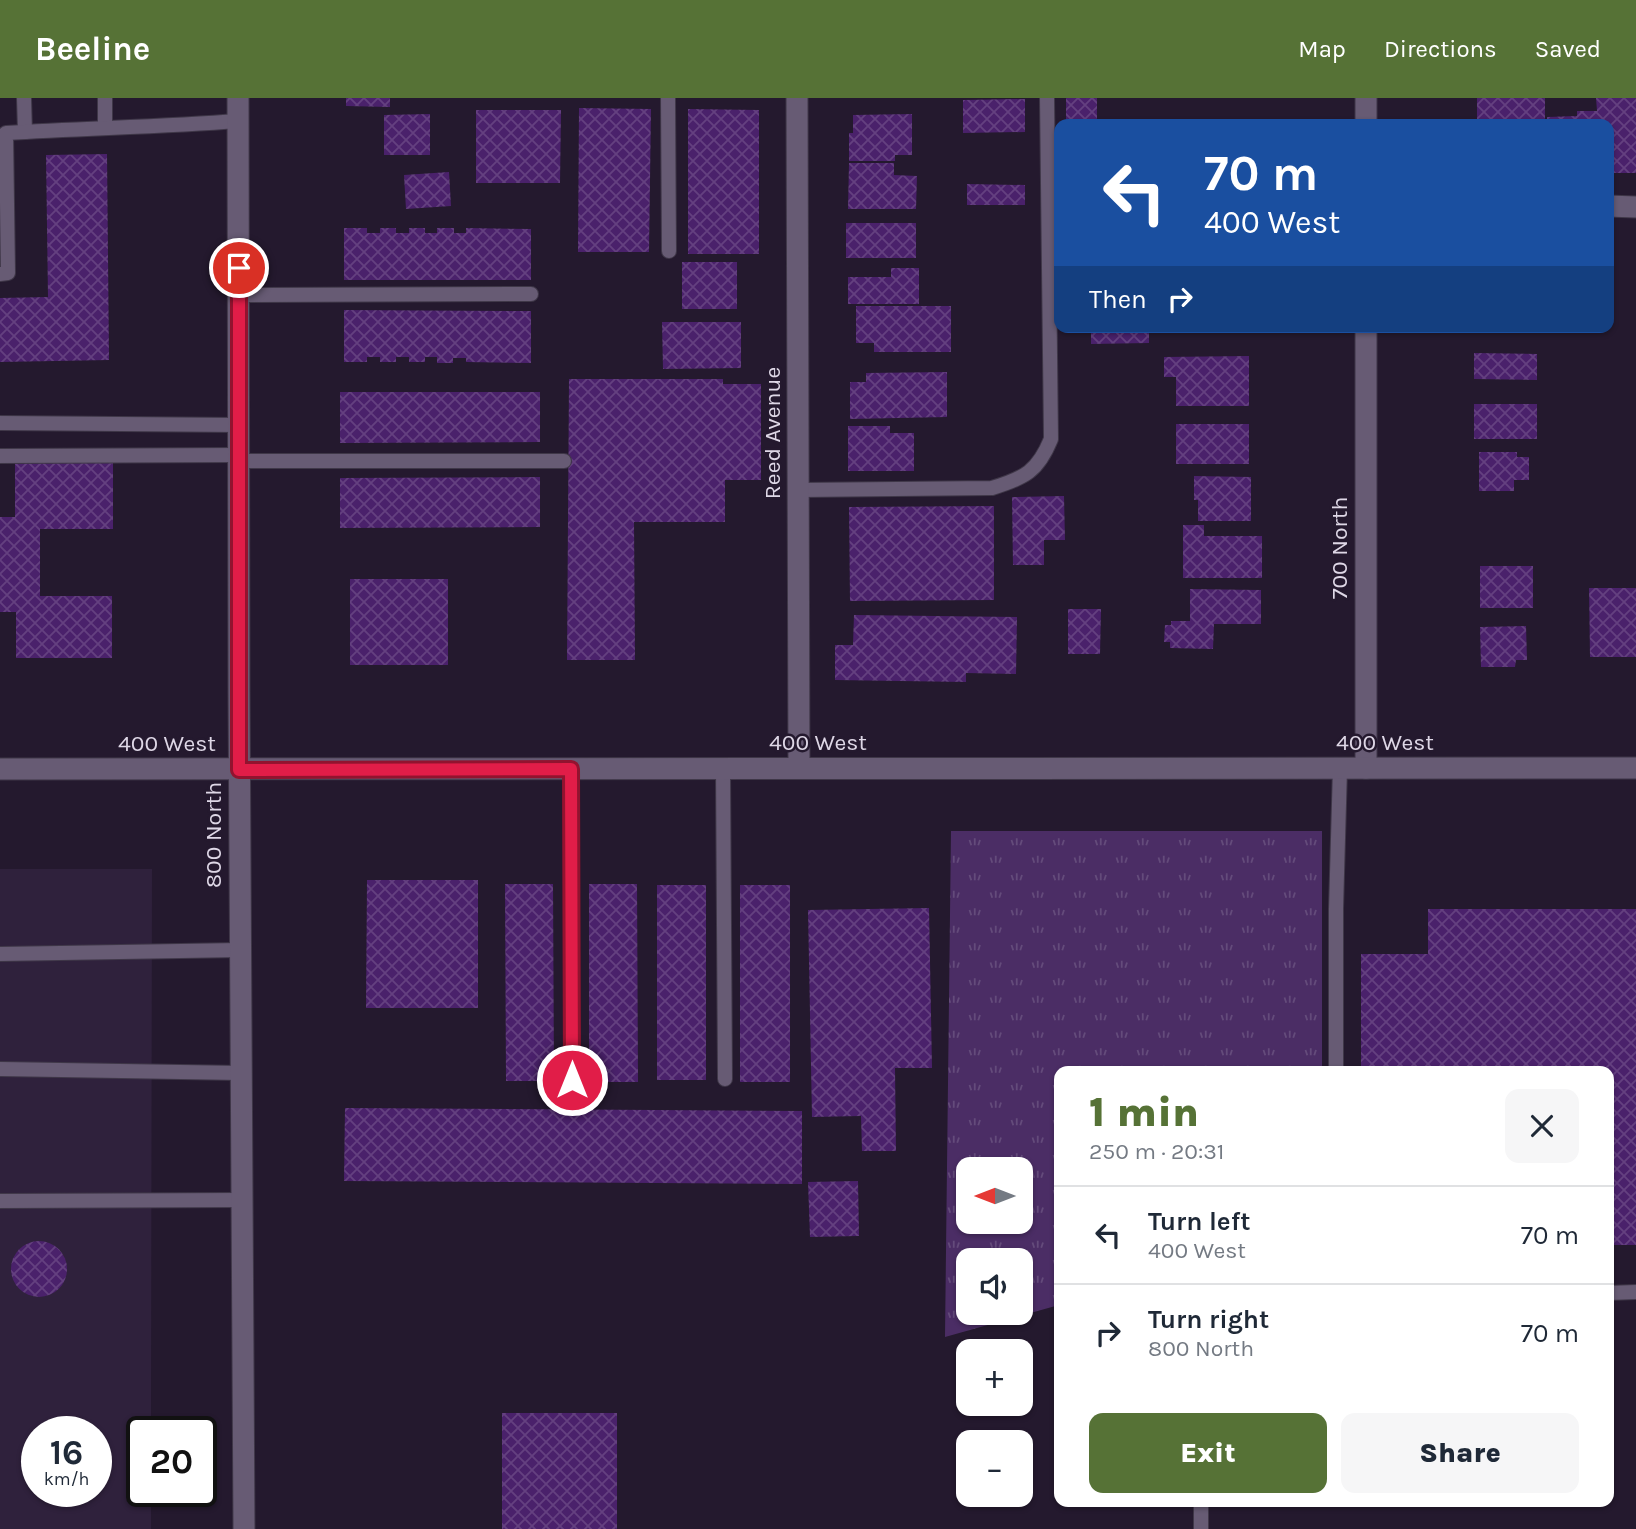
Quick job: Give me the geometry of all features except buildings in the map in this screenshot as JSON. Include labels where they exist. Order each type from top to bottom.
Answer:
[{"type":"street","name":"800 North","points":[[238,98],[244,1529]]},
{"type":"street","name":"Reed Avenue","points":[[797,98],[799,768]]},
{"type":"street","points":[[1366,98],[1366,119]]},
{"type":"street","points":[[1614,206],[1636,206]]},
{"type":"street","name":"700 North","points":[[1366,333],[1366,768]]},
{"type":"street","name":"400 West","points":[[0,769],[1636,768]]},
{"type":"lane","points":[[24,98],[25,132]]},
{"type":"lane","points":[[105,98],[106,127]]},
{"type":"lane","points":[[668,98],[669,251]]},
{"type":"lane","points":[[799,490],[992,488],[1021,479],[1043,458],[1051,439],[1047,98]]},
{"type":"lane","points":[[0,274],[8,273],[6,133],[238,121]]},
{"type":"lane","points":[[239,295],[531,295]]},
{"type":"lane","points":[[0,423],[239,425]]},
{"type":"lane","points":[[0,456],[564,461]]},
{"type":"lane","points":[[723,768],[725,1079]]},
{"type":"lane","points":[[1336,1066],[1335,909],[1340,768]]},
{"type":"lane","points":[[571,769],[572,1080]]},
{"type":"lane","points":[[0,954],[240,950]]},
{"type":"lane","points":[[0,1069],[241,1073]]},
{"type":"lane","points":[[0,1201],[242,1200]]},
{"type":"lane","points":[[1614,1293],[1636,1292]]},
{"type":"lane","points":[[1201,1507],[1201,1529]]},
{"type":"shaded area","points":[[0,869],[152,869],[151,1416],[126,1416],[126,1507],[151,1507],[151,1529],[0,1529]]},
{"type":"green space","points":[[951,831],[1322,831],[1322,1066],[1054,1066],[1054,1306],[1033,1312],[1033,1248],[956,1248],[956,1325],[988,1325],[945,1337]]},
{"type":"route","points":[[239,268],[239,770],[571,769],[572,1080]]}]
